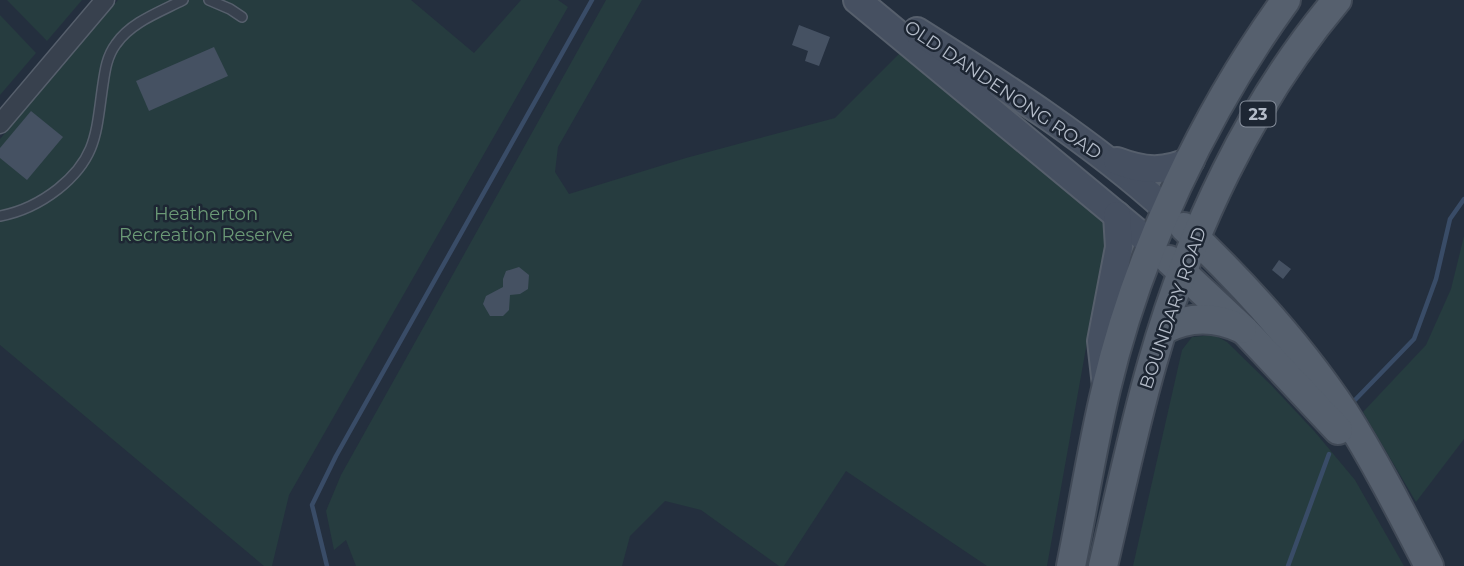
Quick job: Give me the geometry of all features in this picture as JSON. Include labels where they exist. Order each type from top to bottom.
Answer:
[{"type":"main road","name":"OLD DANDENONG ROAD","points":[[857,0],[1153,245],[1245,331],[1378,473]]},
{"type":"main road","name":"OLD DANDENONG ROAD","points":[[864,0],[1025,101],[1105,158],[1197,238],[1266,311],[1345,414],[1429,566]]},
{"type":"main road","name":"23","points":[[1071,566],[1106,388],[1129,309],[1153,245],[1191,160],[1244,62],[1286,0]]},
{"type":"main road","name":"BOUNDARY ROAD","points":[[1103,566],[1141,401],[1182,272],[1223,180],[1274,87],[1337,0]]},
{"type":"main road","points":[[1105,158],[1155,170],[1174,167],[1191,160]]},
{"type":"main road","points":[[1106,388],[1101,341],[1119,247],[1117,215]]},
{"type":"main road","points":[[1163,330],[1183,321],[1203,319],[1224,322],[1245,331]]},
{"type":"street","points":[[0,124],[105,0]]},
{"type":"lane","points":[[0,216],[38,203],[81,167],[94,143],[106,65],[114,45],[141,22],[183,0]]},
{"type":"lane","points":[[209,0],[242,17]]},
{"type":"green space","points":[[7,0],[82,0],[47,41]]},
{"type":"green space","name":"Heatherton Recreation Reserve","points":[[118,0],[411,0],[474,53],[521,0],[558,0],[568,7],[289,495],[272,566],[264,566],[0,345],[0,139]]},
{"type":"green space","points":[[606,0],[642,0],[558,147],[555,172],[569,194],[686,158],[835,118],[903,50],[1101,215],[1110,240],[1091,320],[1047,566],[987,566],[846,471],[784,566],[779,566],[701,510],[665,501],[630,536],[622,566],[356,566],[346,540],[334,550],[326,511],[341,475]]},
{"type":"green space","points":[[0,15],[36,53],[0,95]]},
{"type":"green space","points":[[1464,236],[1464,439],[1416,502],[1363,412],[1426,345],[1451,289]]},
{"type":"green space","points":[[1214,335],[1227,342],[1272,386],[1355,480],[1404,566],[1133,566],[1182,350],[1192,337]]},
{"type":"building","points":[[799,25],[830,37],[819,66],[805,61],[808,51],[792,45]]},
{"type":"building","points":[[214,47],[228,76],[149,111],[136,81]]},
{"type":"building","points":[[31,111],[63,137],[27,180],[0,158],[0,148]]},
{"type":"building","points":[[1279,260],[1291,269],[1283,279],[1272,270]]},
{"type":"building","points":[[519,267],[529,275],[528,289],[520,294],[510,295],[509,310],[503,316],[490,316],[483,304],[486,296],[503,287],[506,271]]},
{"type":"waterway","points":[[327,566],[312,505],[336,456],[592,0]]},
{"type":"waterway","points":[[1355,400],[1414,339],[1436,279],[1450,219],[1464,199]]},
{"type":"waterway","points":[[1288,566],[1329,454]]}]
